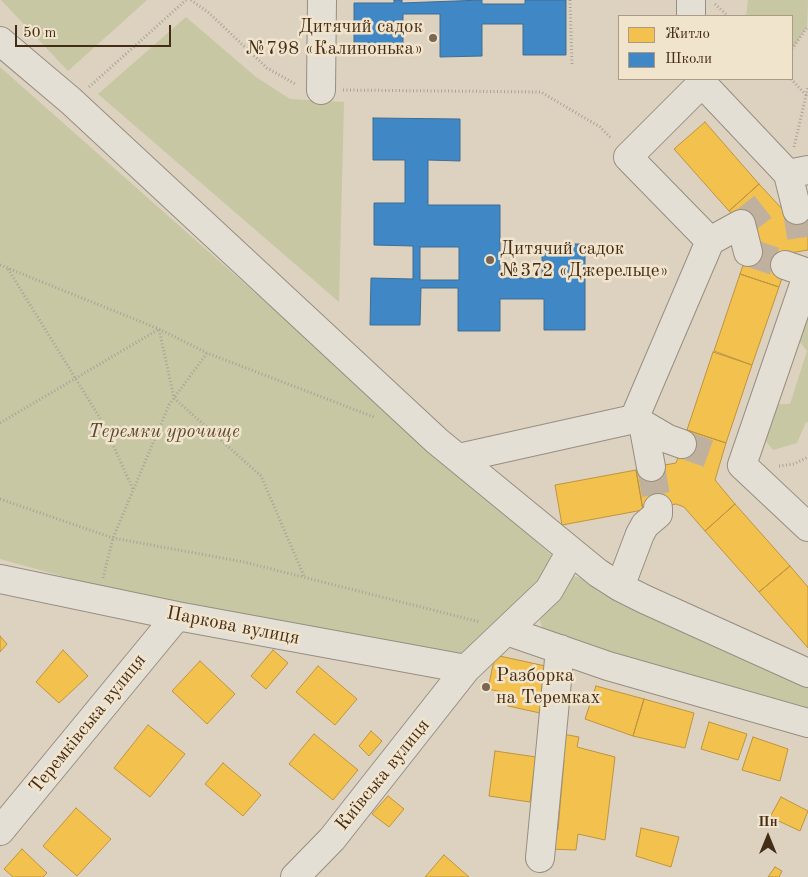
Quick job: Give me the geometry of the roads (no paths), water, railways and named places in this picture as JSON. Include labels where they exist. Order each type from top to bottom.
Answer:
[{"type":"street","points":[[321,90],[322,0]]},
{"type":"street","points":[[691,0],[691,15]]},
{"type":"street","points":[[0,41],[71,101],[437,441],[571,551],[620,588],[808,673]]},
{"type":"street","points":[[651,467],[638,422],[710,241],[628,157],[701,81],[798,172],[785,205]]},
{"type":"street","points":[[802,267],[731,461],[808,527]]},
{"type":"street","points":[[459,458],[638,422],[668,439],[682,444]]},
{"type":"street","points":[[620,588],[640,534],[646,525],[658,514],[658,508]]},
{"type":"street","name":"Київська вулиця","points":[[295,877],[332,838],[466,669],[549,590],[571,551]]},
{"type":"street","name":"Паркова вулиця","points":[[0,579],[177,616],[466,669]]},
{"type":"street","name":"Теремківська вулиця","points":[[0,831],[177,616]]},
{"type":"street","points":[[507,631],[608,666],[808,723]]},
{"type":"street","points":[[540,858],[560,649]]},
{"type":"tunnel","points":[[741,224],[773,199]]},
{"type":"tunnel","points":[[797,210],[803,251]]},
{"type":"tunnel","points":[[748,252],[785,265]]},
{"type":"tunnel","points":[[682,444],[721,458]]},
{"type":"tunnel","points":[[651,467],[658,508]]},
{"type":"place","name":"Дитячий садок №798 «Калинонька»","points":[[433,38]]},
{"type":"place","name":"Дитячий садок №372 «Джерельце»","points":[[490,260]]},
{"type":"place","name":"Разборка на Теремках","points":[[486,687]]},
{"type":"park label","name":"Теремки урочище","points":[[164,432]]}]
